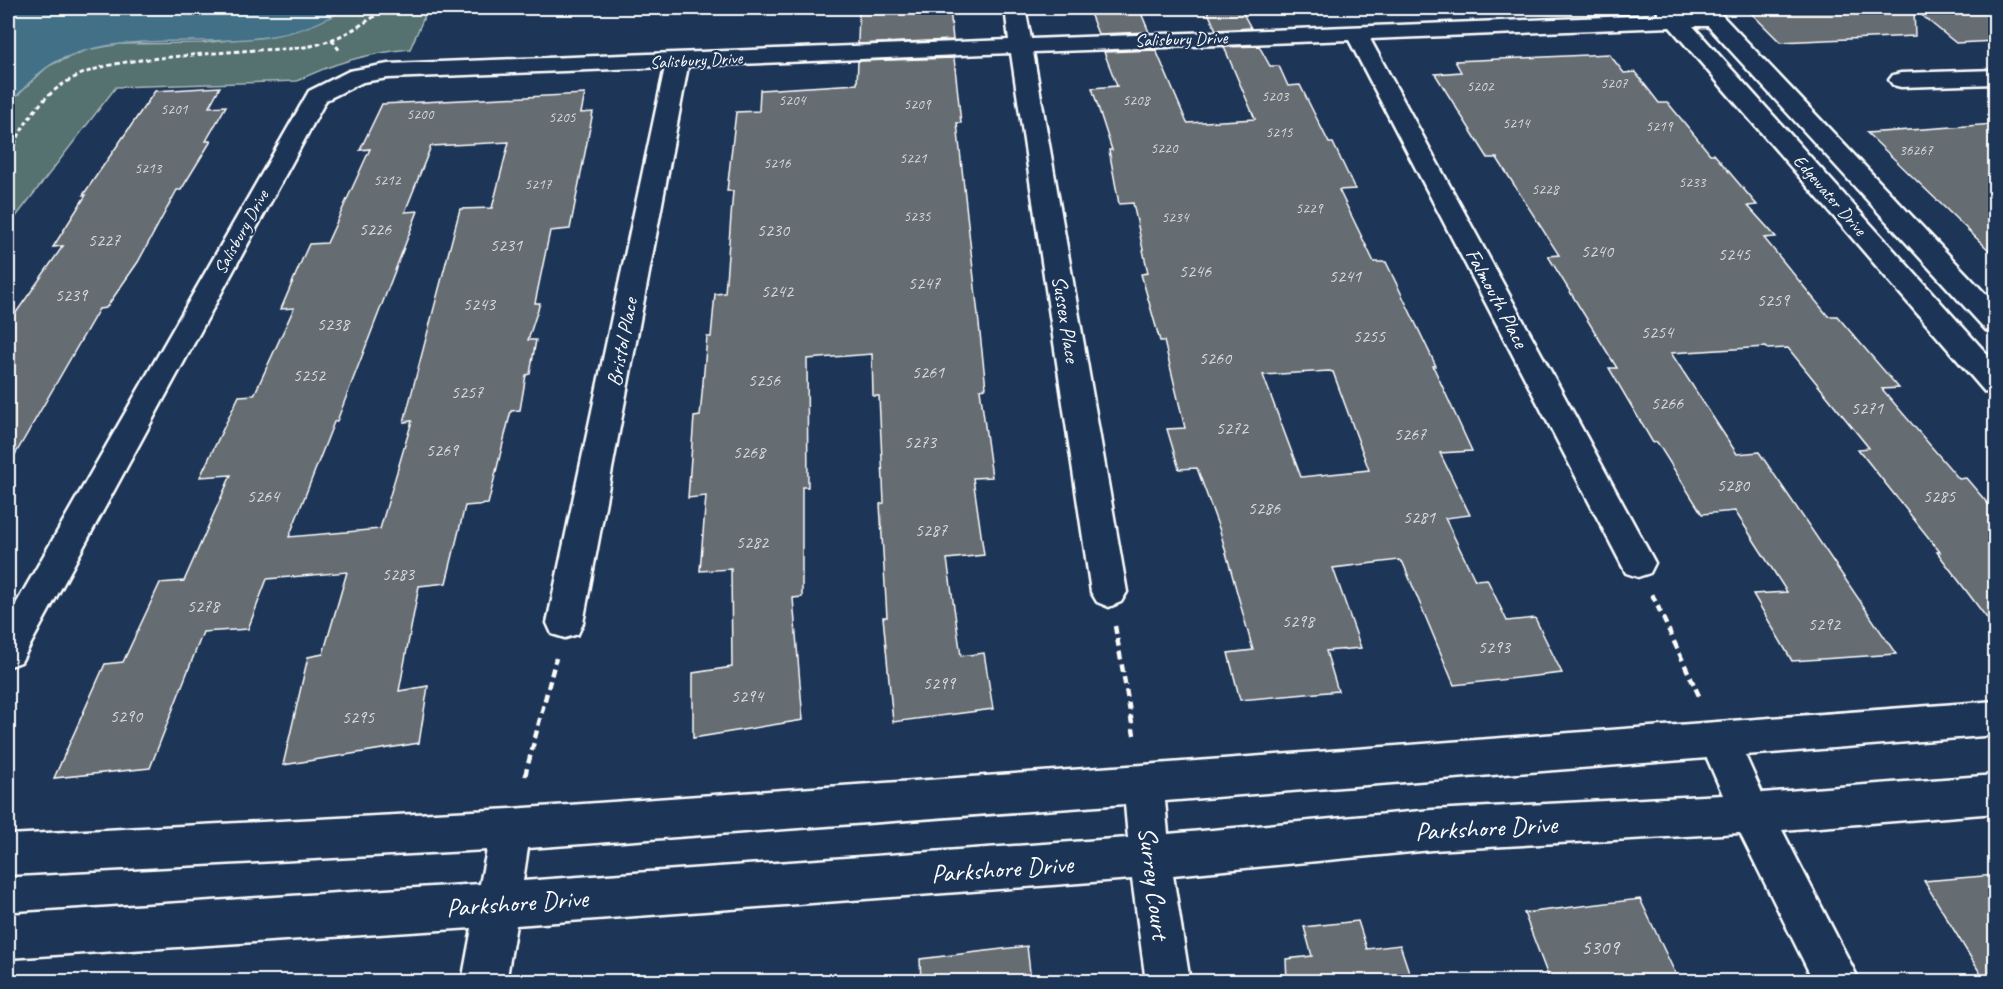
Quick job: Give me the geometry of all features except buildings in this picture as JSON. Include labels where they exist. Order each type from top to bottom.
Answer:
[{"type":"street","name":"Sussex Place","points":[[1015,8],[1109,592]]},
{"type":"street","name":"Salisbury Drive","points":[[8,651],[317,96],[357,76],[388,71],[1356,33],[1709,13]]},
{"type":"street","name":"Edgewater Drive","points":[[1709,13],[1995,324]]},
{"type":"street","name":"Edgewater Drive","points":[[1670,14],[1995,384]]},
{"type":"street","name":"Falmouth Place","points":[[1356,33],[1638,563]]},
{"type":"street","name":"Bristol Place","points":[[565,623],[678,61]]},
{"type":"street","points":[[1901,80],[1995,77]]},
{"type":"street","points":[[1954,336],[1995,333]]},
{"type":"street","points":[[8,855],[512,829],[1143,784],[1995,718]]},
{"type":"street","points":[[1719,740],[1751,813],[1838,981]]},
{"type":"street","name":"Surrey Court","points":[[1143,784],[1150,858],[1168,981]]},
{"type":"street","name":"Parkshore Drive","points":[[8,936],[499,905],[1150,858],[1432,830],[1751,813],[1995,794]]},
{"type":"street","points":[[484,981],[512,829]]},
{"type":"path","points":[[8,158],[13,142],[45,98],[65,82],[89,69],[111,63],[198,53],[305,47],[332,40],[357,28],[387,8]]},
{"type":"path","points":[[1638,563],[1701,700]]},
{"type":"path","points":[[1109,592],[1134,735]]},
{"type":"path","points":[[525,776],[565,623]]},
{"type":"green space","points":[[345,8],[428,8],[410,49],[352,59],[297,81],[116,87],[8,227],[8,105],[48,66],[86,50],[120,44],[202,43],[266,36],[331,17]]},
{"type":"water","points":[[14,8],[345,8],[312,25],[278,35],[242,40],[132,43],[97,48],[64,58],[48,67],[8,105],[8,12]]}]
